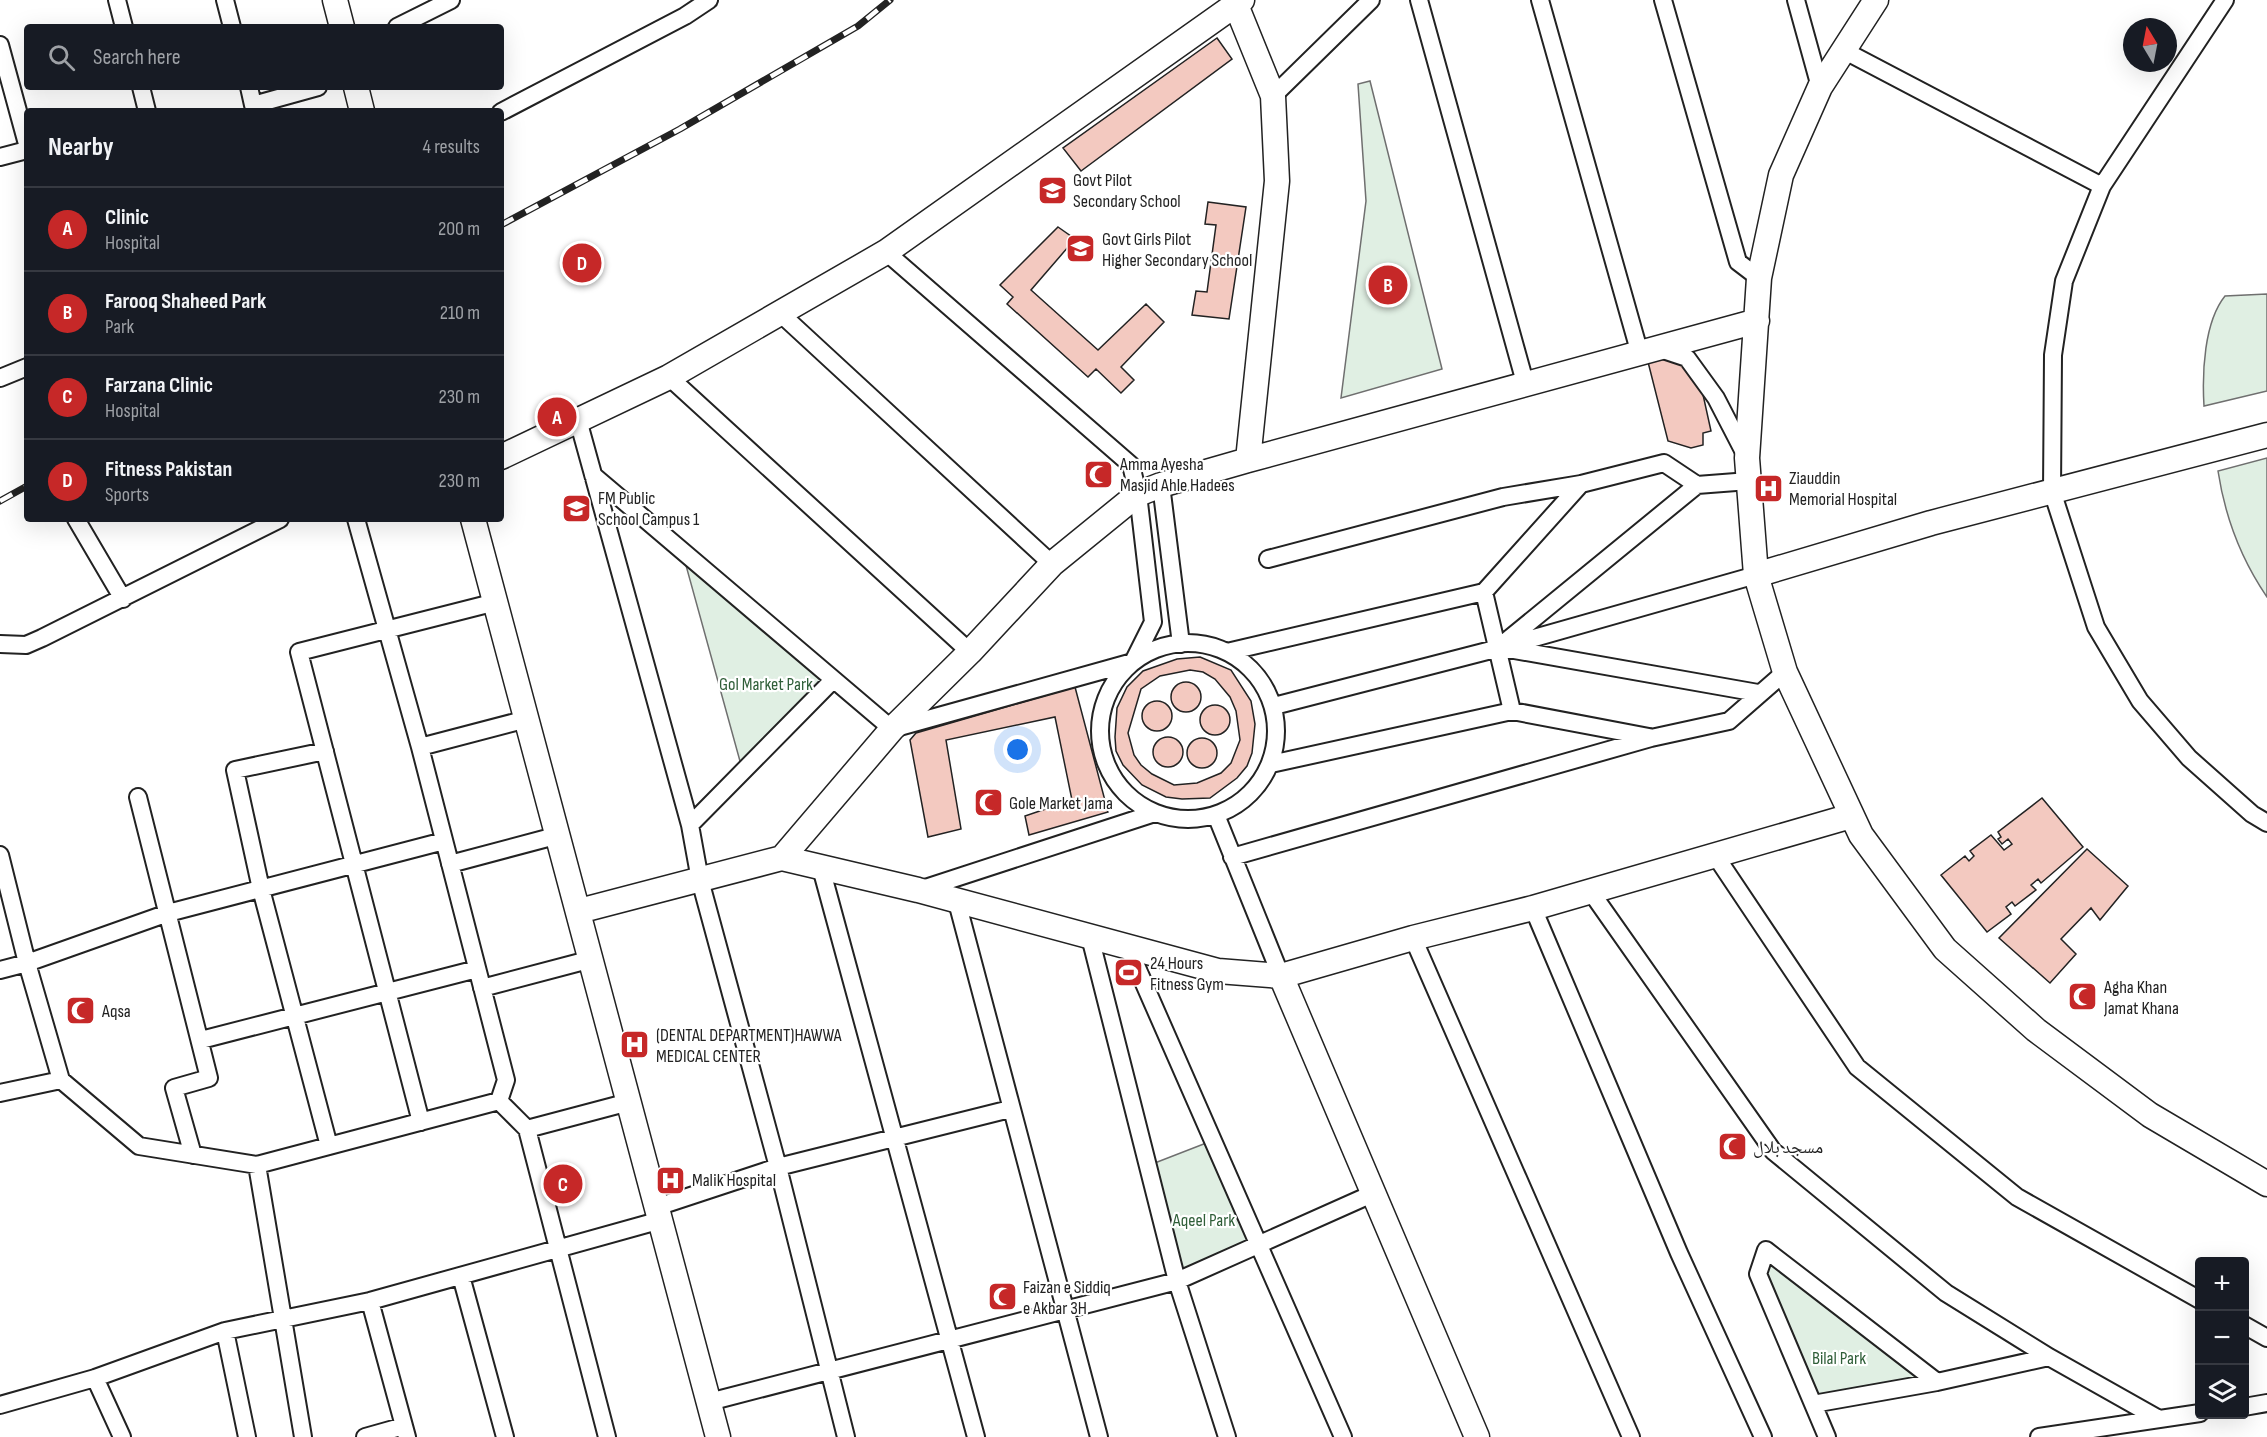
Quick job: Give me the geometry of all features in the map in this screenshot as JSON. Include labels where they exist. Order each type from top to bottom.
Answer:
[{"type":"street","points":[[117,0],[123,24]]},
{"type":"street","points":[[225,0],[231,24]]},
{"type":"street","points":[[335,0],[341,24]]},
{"type":"street","points":[[403,24],[451,0]]},
{"type":"street","points":[[504,110],[685,16],[709,0]]},
{"type":"street","points":[[1273,96],[1371,0]]},
{"type":"street","points":[[1419,0],[1526,386]]},
{"type":"street","points":[[1540,0],[1650,351]]},
{"type":"street","points":[[1663,0],[1738,262],[1759,278]]},
{"type":"street","points":[[1796,0],[1820,87]]},
{"type":"street","points":[[1876,0],[1820,87],[1781,175],[1759,278],[1748,470],[1756,575],[1785,672],[1861,835],[1945,949],[2036,1030],[2150,1115],[2267,1184]]},
{"type":"street","points":[[2224,0],[2102,186],[2064,281],[2053,355],[2052,491],[2096,627],[2140,701],[2189,758],[2252,814],[2267,823]]},
{"type":"street","points":[[504,457],[669,377],[886,252],[1237,1],[1273,96],[1277,181],[1248,460]]},
{"type":"street","points":[[0,45],[24,133]]},
{"type":"street","points":[[1843,50],[2102,186]]},
{"type":"street","points":[[142,90],[146,108]]},
{"type":"street","points":[[250,90],[254,108],[309,90]]},
{"type":"street","points":[[357,90],[361,108]]},
{"type":"street","points":[[0,157],[24,151]]},
{"type":"street","points":[[886,252],[1131,465],[1138,494],[1153,622],[1133,662],[1112,686],[1101,715],[1100,737],[1107,767],[1124,792],[1155,813],[1186,820],[1216,815],[1235,807],[1254,790],[1271,764],[1277,740],[1274,706],[1264,685],[1244,662],[1227,652],[1198,643],[1165,646],[1133,662],[892,729]]},
{"type":"street","points":[[781,314],[1052,564]]},
{"type":"street","points":[[782,858],[892,729],[970,652],[1052,564],[1138,494],[1161,484],[1757,321]]},
{"type":"street","points":[[1650,351],[1686,358],[1716,398],[1748,470]]},
{"type":"street","points":[[0,378],[24,368]]},
{"type":"street","points":[[669,377],[970,652]]},
{"type":"street","points":[[578,420],[690,825],[700,879],[778,1167],[846,1437]]},
{"type":"street","points":[[1274,706],[1499,648],[2052,491],[2267,435]]},
{"type":"street","points":[[1268,559],[1503,497],[1581,484],[1664,463],[1697,484]]},
{"type":"street","points":[[1499,648],[1697,484],[1748,470]]},
{"type":"street","points":[[593,475],[892,729]]},
{"type":"street","points":[[1161,484],[1181,644]]},
{"type":"street","points":[[1227,652],[1484,592],[1581,484]]},
{"type":"street","points":[[78,522],[123,599]]},
{"type":"street","points":[[0,644],[26,645],[123,599],[274,522]]},
{"type":"street","points":[[357,522],[420,747],[506,1080],[499,1101]]},
{"type":"street","points":[[474,522],[718,1437]]},
{"type":"street","points":[[1484,592],[1512,711]]},
{"type":"street","points":[[421,1122],[299,652],[496,602]]},
{"type":"street","points":[[1499,648],[1758,693]]},
{"type":"street","points":[[1232,857],[1651,738],[1729,721],[1758,693],[1785,672]]},
{"type":"street","points":[[690,825],[833,680]]},
{"type":"street","points":[[1271,764],[1512,711],[1651,738]]},
{"type":"street","points":[[420,747],[527,719]]},
{"type":"street","points":[[325,751],[235,770],[261,889],[329,1146]]},
{"type":"street","points":[[138,796],[209,1078],[174,1088],[193,1155]]},
{"type":"street","points":[[918,890],[1155,813]]},
{"type":"street","points":[[1216,815],[1372,1194],[1477,1437]]},
{"type":"street","points":[[579,911],[782,858],[918,890],[1218,971],[1281,976],[1413,938],[1591,892],[1851,816]]},
{"type":"street","points":[[450,864],[559,835]]},
{"type":"street","points":[[0,970],[27,963],[168,913],[444,841]]},
{"type":"street","points":[[0,855],[27,963],[61,1080],[139,1146],[257,1165],[499,1101]]},
{"type":"street","points":[[1715,855],[1857,1067],[2017,1197],[2195,1298]]},
{"type":"street","points":[[821,868],[892,1137],[976,1437]]},
{"type":"street","points":[[1591,892],[1773,1151],[1946,1293],[2049,1357],[2159,1419]]},
{"type":"street","points":[[957,902],[1010,1109],[1099,1437]]},
{"type":"street","points":[[1533,908],[1680,1253],[1762,1437]]},
{"type":"street","points":[[1090,937],[1177,1281],[1227,1437]]},
{"type":"street","points":[[1413,938],[1631,1437]]},
{"type":"street","points":[[1128,947],[1343,1437]]},
{"type":"street","points":[[482,988],[592,959]]},
{"type":"street","points":[[201,1040],[477,969]]},
{"type":"street","points":[[0,1093],[61,1080]]},
{"type":"street","points":[[499,1101],[527,1130],[607,1437]]},
{"type":"street","points":[[527,1130],[629,1102]]},
{"type":"street","points":[[0,1405],[95,1378],[225,1331],[370,1301],[558,1249],[659,1214],[778,1167],[1010,1109]]},
{"type":"street","points":[[257,1165],[303,1437]]},
{"type":"street","points":[[709,1402],[1177,1281],[1259,1242],[1372,1194]]},
{"type":"street","points":[[1827,1437],[1758,1274],[1766,1250],[1937,1382]]},
{"type":"street","points":[[461,1276],[505,1437]]},
{"type":"street","points":[[365,1437],[405,1432],[370,1301]]},
{"type":"street","points":[[2249,1328],[2267,1338]]},
{"type":"street","points":[[225,1331],[247,1437]]},
{"type":"street","points":[[1813,1404],[1937,1382],[2049,1357]]},
{"type":"street","points":[[95,1378],[122,1437]]},
{"type":"street","points":[[2249,1406],[2267,1403]]},
{"type":"street","points":[[2039,1437],[2195,1414]]},
{"type":"green space","points":[[1370,81],[1442,369],[1341,398],[1366,201],[1358,84]]},
{"type":"green space","points":[[2267,294],[2267,391],[2204,406],[2203,379],[2206,348],[2218,307],[2225,296]]},
{"type":"green space","points":[[2267,458],[2267,597],[2249,568],[2235,537],[2218,471]]},
{"type":"green space","name":"Gol Market Park","points":[[682,551],[833,680],[743,772]]},
{"type":"green space","name":"Aqeel Park","points":[[1214,1140],[1259,1242],[1177,1281],[1147,1166]]},
{"type":"green space","name":"Bilal Park","points":[[1766,1250],[1937,1382],[1813,1404],[1758,1274]]},
{"type":"building","points":[[1217,38],[1232,59],[1081,171],[1063,148]]},
{"type":"building","points":[[1208,202],[1246,207],[1229,319],[1192,315],[1196,291],[1207,292],[1216,225],[1205,224]]},
{"type":"building","points":[[1058,227],[1075,239],[1031,290],[1098,350],[1146,304],[1164,322],[1121,367],[1134,380],[1121,393],[1096,369],[1088,377],[1007,304],[1013,297],[1000,285]]},
{"type":"building","points":[[1663,354],[1683,364],[1702,390],[1711,431],[1703,433],[1703,445],[1691,448],[1668,441],[1647,358]]},
{"type":"building","points":[[1200,657],[1231,670],[1251,701],[1255,724],[1252,753],[1247,766],[1237,778],[1210,798],[1166,797],[1142,785],[1123,765],[1116,751],[1117,708],[1127,687],[1143,671],[1177,659]],"holes":[[[1190,670],[1203,672],[1215,679],[1230,697],[1236,711],[1240,740],[1231,763],[1221,773],[1197,783],[1174,785],[1152,774],[1141,765],[1134,755],[1128,733],[1141,689],[1160,676]]]},
{"type":"building","points":[[1186,682],[1192,683],[1200,691],[1200,703],[1192,711],[1186,712],[1180,711],[1172,703],[1171,697],[1172,691],[1180,683]]},
{"type":"building","points":[[1075,687],[1108,812],[1029,835],[1025,816],[1072,800],[1055,717],[946,740],[961,829],[928,837],[910,740],[916,733]]},
{"type":"building","points":[[1157,701],[1163,702],[1171,710],[1171,722],[1163,730],[1157,731],[1151,730],[1143,722],[1142,716],[1143,710],[1151,702]]},
{"type":"building","points":[[1215,705],[1221,706],[1229,714],[1229,726],[1221,734],[1215,735],[1209,734],[1201,726],[1200,720],[1201,714],[1209,706]]},
{"type":"building","points":[[1168,737],[1174,738],[1182,746],[1182,758],[1174,766],[1168,767],[1162,766],[1154,758],[1153,752],[1154,746],[1162,738]]},
{"type":"building","points":[[1202,738],[1208,739],[1216,747],[1216,759],[1208,767],[1202,768],[1196,767],[1188,759],[1187,753],[1188,747],[1196,739]]},
{"type":"building","points":[[2042,798],[2083,847],[2041,883],[2038,879],[2031,885],[2036,890],[2015,906],[2012,902],[2006,907],[2011,914],[1987,932],[1941,875],[1965,856],[1969,861],[1974,856],[1970,851],[1991,835],[2004,850],[2012,844],[2008,839],[2002,844],[1998,839],[2001,837],[1998,832]]},
{"type":"building","points":[[2087,849],[2128,886],[2100,920],[2091,908],[2061,939],[2076,954],[2050,983],[1999,938]]},
{"type":"railway","points":[[504,223],[680,129],[858,26],[890,0]]},
{"type":"railway","points":[[0,501],[24,488]]},
{"type":"place","name":"Govt Pilot Secondary School","points":[[1052,190]]},
{"type":"place","name":"Govt Girls Pilot Higher Secondary School","points":[[1081,249]]},
{"type":"place","name":"Fitness Pakistan","points":[[582,263]]},
{"type":"place","name":"Farooq Shaheed Park","points":[[1388,285]]},
{"type":"place","name":"Clinic","points":[[557,417]]},
{"type":"place","name":"Amma Ayesha Masjid Ahle Hadees","points":[[1099,474]]},
{"type":"place","name":"Ziauddin Memorial Hospital","points":[[1768,488]]},
{"type":"place","name":"FM Public School Campus 1","points":[[577,508]]},
{"type":"place","name":"Gole Market Jama","points":[[988,803]]},
{"type":"place","name":"24 Hours Fitness Gym","points":[[1129,973]]},
{"type":"place","name":"Agha Khan Jamat Khana","points":[[2083,997]]},
{"type":"place","name":"Aqsa","points":[[81,1011]]},
{"type":"place","name":"(DENTAL DEPARTMENT)HAWWA MEDICAL CENTER","points":[[635,1045]]},
{"type":"place","name":"مسجد بلال","points":[[1732,1147]]},
{"type":"place","name":"Malik Hospital","points":[[671,1180]]},
{"type":"place","name":"Farzana Clinic","points":[[563,1184]]},
{"type":"place","name":"Faizan e Siddiq e Akbar 3H","points":[[1002,1297]]}]
